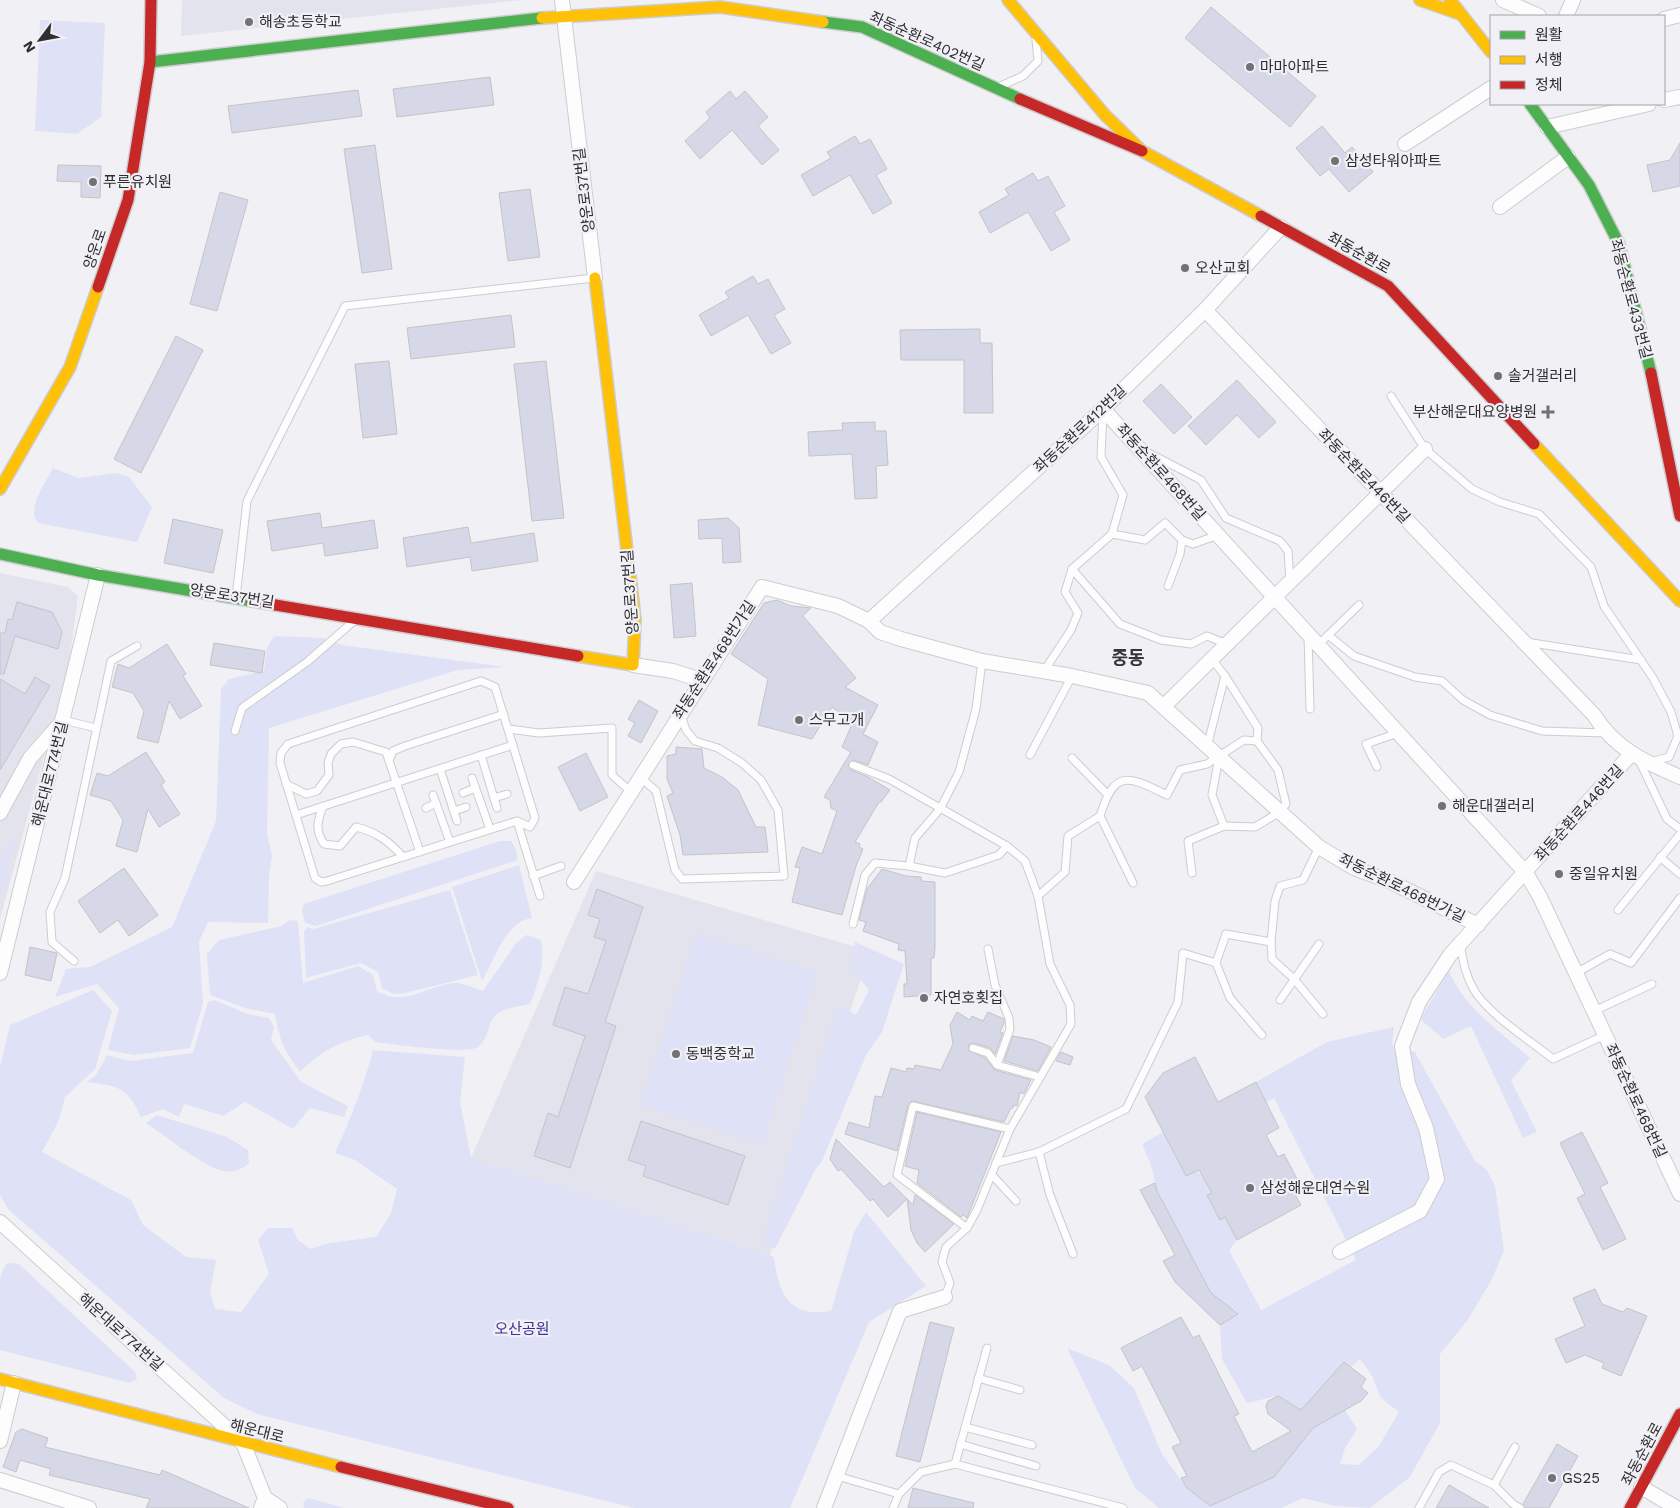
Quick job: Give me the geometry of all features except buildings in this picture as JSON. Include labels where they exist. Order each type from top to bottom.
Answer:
[{"type":"street","name":"양운로","points":[[0,489],[70,367],[128,200],[150,62],[151,0]]},
{"type":"street","name":"양운로37번길","points":[[0,554],[98,575],[236,596],[633,665],[635,619],[562,0]]},
{"type":"street","name":"좌동순환로","points":[[1008,0],[1105,115],[1142,152],[1388,286],[1680,601]]},
{"type":"street","points":[[1420,0],[1460,14]]},
{"type":"street","points":[[1450,0],[1490,51]]},
{"type":"street","points":[[1502,0],[1537,15]]},
{"type":"street","points":[[1566,15],[1573,0]]},
{"type":"street","name":"좌동순환로402번길","points":[[150,62],[564,16],[720,7],[862,27],[994,88],[1142,152]]},
{"type":"street","points":[[1665,18],[1680,16]]},
{"type":"street","points":[[1405,144],[1490,89]]},
{"type":"street","points":[[1665,100],[1680,96]]},
{"type":"street","name":"좌동순환로433번길","points":[[1531,105],[1589,185],[1619,244],[1654,387],[1680,516]]},
{"type":"street","points":[[1547,127],[1644,105]]},
{"type":"street","points":[[1500,207],[1568,156]]},
{"type":"street","name":"좌동순환로412번길","points":[[869,621],[1103,409],[1205,310],[1281,227]]},
{"type":"street","name":"좌동순환로446번길","points":[[1205,310],[1594,715],[1605,733],[1639,758],[1680,777]]},
{"type":"street","name":"좌동순환로468번길","points":[[1103,409],[1526,872],[1680,1194]]},
{"type":"street","points":[[1163,707],[1425,449]]},
{"type":"street","name":"해운대로774번길","points":[[0,973],[98,575]]},
{"type":"street","name":"좌동순환로468번가길","points":[[574,882],[630,791],[762,587],[838,606],[869,621],[880,632],[901,639],[982,661],[1072,676],[1148,693],[1319,847],[1354,868],[1391,882],[1478,925]]},
{"type":"street","points":[[633,665],[673,671],[701,680]]},
{"type":"street","points":[[0,813],[30,758],[63,720]]},
{"type":"street","name":"좌동순환로446번길","points":[[1526,872],[1639,758]]},
{"type":"street","name":"좌동순환로468번가길","points":[[1340,1252],[1420,1211],[1437,1179],[1426,1128],[1408,1084],[1402,1046],[1419,1002],[1450,955],[1526,872]]},
{"type":"street","name":"해운대로774번길","points":[[1,1226],[243,1443]]},
{"type":"street","points":[[824,1508],[900,1311],[945,1297]]},
{"type":"street","points":[[0,1442],[7,1381]]},
{"type":"street","name":"해운대로","points":[[7,1381],[243,1443],[508,1508]]},
{"type":"street","name":"좌동순환로","points":[[1630,1508],[1680,1414]]},
{"type":"street","points":[[243,1443],[263,1503],[280,1508]]},
{"type":"street","points":[[0,1480],[53,1501],[88,1508]]},
{"type":"street","points":[[1641,1487],[1678,1508]]},
{"type":"lane","points":[[994,88],[1023,76],[1038,61],[1035,32]]},
{"type":"lane","points":[[236,596],[247,501],[345,306],[595,278]]},
{"type":"lane","name":"좌동순환로446번길","points":[[1391,396],[1425,449],[1472,489],[1500,502],[1539,514],[1560,533],[1590,567],[1604,606],[1632,650],[1641,660],[1671,712],[1678,736],[1670,757],[1639,758],[1667,819],[1680,829]]},
{"type":"lane","points":[[1044,671],[1071,630],[1078,613],[1064,592],[1072,569],[1112,534],[1122,495],[1100,457],[1103,409]]},
{"type":"lane","points":[[1139,448],[1201,480],[1226,518],[1280,541],[1288,551],[1290,583]]},
{"type":"lane","name":"좌동순환로468번길","points":[[1112,534],[1145,540],[1165,523],[1182,540],[1193,544],[1218,535]]},
{"type":"lane","name":"좌동순환로468번길","points":[[1168,586],[1180,554],[1182,540]]},
{"type":"lane","points":[[1072,569],[1120,624],[1161,640],[1190,644],[1208,636],[1228,644]]},
{"type":"lane","points":[[1310,709],[1313,640],[1328,635],[1359,605]]},
{"type":"lane","points":[[235,731],[242,708],[307,662],[358,618]]},
{"type":"lane","points":[[1328,635],[1354,656],[1415,677],[1442,681],[1463,700],[1490,715],[1542,731],[1605,733]]},
{"type":"lane","points":[[1523,641],[1641,660]]},
{"type":"lane","points":[[74,961],[52,942],[50,912],[65,878],[110,661],[137,646]]},
{"type":"lane","points":[[1192,873],[1188,841],[1224,826],[1255,827],[1280,812],[1286,804],[1278,770],[1257,741],[1258,728],[1212,659]]},
{"type":"lane","points":[[909,866],[915,838],[940,809],[959,772],[976,709],[982,661]]},
{"type":"lane","points":[[1030,755],[1072,676]]},
{"type":"lane","points":[[1207,747],[1225,676]]},
{"type":"lane","points":[[481,681],[495,687],[509,729],[535,818],[530,826],[517,820],[320,882],[315,878],[280,763],[280,753],[288,744],[481,681]]},
{"type":"lane","points":[[640,776],[656,791],[675,870],[682,879],[784,876],[778,810],[761,780],[742,762],[718,748],[695,740],[686,730],[680,713]]},
{"type":"lane","points":[[390,761],[393,751],[404,746],[504,714]]},
{"type":"lane","points":[[63,720],[96,728]]},
{"type":"lane","points":[[509,729],[539,734],[612,728],[612,775],[630,791]]},
{"type":"lane","points":[[1377,767],[1366,744],[1398,733]]},
{"type":"lane","points":[[1038,896],[1065,872],[1068,836],[1100,816],[1107,794],[1121,781],[1135,779],[1167,795],[1180,770],[1207,764],[1244,740],[1257,741]]},
{"type":"lane","points":[[286,784],[306,794],[316,791],[329,775],[328,762],[331,754],[341,744],[353,742],[386,752],[420,852]]},
{"type":"lane","points":[[296,815],[514,745]]},
{"type":"lane","points":[[481,755],[497,808]]},
{"type":"lane","points":[[1219,757],[1212,795],[1224,826]]},
{"type":"lane","points":[[1072,758],[1107,794]]},
{"type":"lane","points":[[853,764],[889,779],[1007,846],[1025,861],[1038,896],[1050,964],[1070,1004],[1071,1024],[1010,1129],[967,1228],[946,1247],[942,1262],[950,1283],[945,1297]]},
{"type":"lane","points":[[440,769],[458,821]]},
{"type":"lane","points":[[472,778],[490,829]]},
{"type":"lane","points":[[462,793],[475,788]]},
{"type":"lane","points":[[494,798],[507,794]]},
{"type":"lane","points":[[433,795],[450,842]]},
{"type":"lane","points":[[426,808],[436,803]]},
{"type":"lane","points":[[323,806],[317,822],[318,834],[324,844],[340,846],[356,827],[381,836],[392,844],[402,857]]},
{"type":"lane","points":[[454,812],[466,807]]},
{"type":"lane","points":[[1100,816],[1133,883]]},
{"type":"lane","points":[[517,820],[540,896]]},
{"type":"lane","points":[[1618,910],[1680,834]]},
{"type":"lane","points":[[853,924],[865,875],[875,863],[909,866],[944,873],[999,855],[1007,846]]},
{"type":"lane","points":[[1319,847],[1303,880],[1280,886],[1275,900],[1271,942],[1272,959],[1294,979],[1323,1014]]},
{"type":"lane","points":[[1660,857],[1680,874]]},
{"type":"lane","points":[[533,876],[561,866]]},
{"type":"lane","points":[[1576,974],[1610,954],[1631,963],[1680,898]]},
{"type":"lane","points":[[1262,1035],[1230,998],[1216,963],[1226,934],[1271,942]]},
{"type":"lane","points":[[1280,1000],[1319,944]]},
{"type":"lane","name":"좌동순환로468번길","points":[[1460,944],[1464,967],[1474,990],[1488,1007],[1553,1059],[1605,1035]]},
{"type":"lane","points":[[988,949],[995,985],[1009,1018],[1010,1029],[997,1065]]},
{"type":"lane","points":[[996,1163],[1039,1152],[1126,1109],[1178,1002],[1182,953],[1216,963]]},
{"type":"lane","points":[[1594,1011],[1652,984]]},
{"type":"lane","points":[[973,1048],[988,1053],[997,1065],[1040,1076]]},
{"type":"lane","points":[[967,1228],[897,1175],[913,1106],[1010,1129]]},
{"type":"lane","points":[[1039,1152],[1050,1195],[1073,1254]]},
{"type":"lane","points":[[992,1174],[1016,1201]]},
{"type":"lane","points":[[955,1464],[987,1348]]},
{"type":"lane","points":[[978,1378],[1020,1390]]},
{"type":"lane","points":[[965,1428],[1032,1445]]},
{"type":"lane","points":[[960,1444],[1036,1466]]},
{"type":"lane","points":[[1494,1485],[1515,1447]]},
{"type":"lane","points":[[893,1508],[899,1494],[921,1472],[955,1464],[1123,1508]]},
{"type":"lane","points":[[1419,1508],[1439,1472],[1451,1465],[1494,1485],[1513,1504],[1520,1508]]},
{"type":"lane","points":[[836,1476],[899,1494]]},
{"type":"shaded area","name":"해송초등학교","points":[[182,0],[523,0],[181,36]]},
{"type":"shaded area","points":[[0,573],[68,587],[78,596],[69,664],[0,919]]},
{"type":"shaded area","name":"동백중학교","points":[[596,871],[870,951],[770,1255],[471,1158]]},
{"type":"green space","points":[[40,20],[105,23],[101,117],[77,134],[35,131]]},
{"type":"green space","points":[[53,468],[79,478],[116,473],[129,477],[152,507],[137,542],[38,523],[34,510],[38,496]]},
{"type":"green space","points":[[274,636],[324,638],[342,645],[505,667],[458,670],[269,728],[267,834],[272,856],[269,876],[268,923],[208,922],[199,942],[203,1003],[190,1048],[134,1055],[108,1050],[119,1008],[97,984],[55,997],[66,969],[90,967],[172,927],[216,821],[221,689],[229,679],[264,671],[267,648]]},
{"type":"green space","points":[[11,837],[15,840],[0,897],[0,860]]},
{"type":"green space","points":[[500,841],[511,841],[516,849],[518,860],[316,926],[305,923],[302,910],[304,904]]},
{"type":"green space","points":[[519,865],[532,918],[515,926],[508,934],[482,981],[452,887]]},
{"type":"green space","points":[[450,890],[478,975],[405,993],[393,994],[382,988],[378,972],[361,963],[306,978],[304,932],[307,927],[313,929]]},
{"type":"green space","points":[[290,920],[298,921],[303,983],[358,966],[373,975],[377,991],[388,996],[408,996],[446,984],[457,983],[483,991],[517,942],[527,935],[541,940],[542,964],[530,1004],[507,1009],[496,1015],[490,1024],[485,1039],[478,1047],[460,1050],[412,1047],[375,1042],[368,1035],[348,1040],[331,1048],[300,1072],[283,1044],[275,1014],[245,1008],[210,995],[207,954],[219,940],[282,926]]},
{"type":"green space","points":[[696,933],[818,973],[762,1145],[640,1105]]},
{"type":"green space","points":[[855,942],[904,964],[882,1032],[866,1055],[821,1163],[816,1168],[775,1249],[762,1243],[837,1008],[844,1008],[856,1015],[869,990],[851,969]]},
{"type":"green space","points":[[1449,971],[1464,997],[1484,1019],[1530,1058],[1511,1081],[1537,1132],[1523,1138],[1471,1026],[1443,1039],[1420,1019]]},
{"type":"green space","name":"오산공원","points":[[93,990],[112,1011],[95,1069],[65,1097],[59,1120],[42,1152],[131,1200],[143,1225],[186,1257],[216,1260],[210,1292],[215,1309],[241,1312],[269,1274],[258,1240],[268,1228],[292,1228],[298,1240],[311,1249],[329,1243],[376,1237],[391,1213],[397,1189],[355,1160],[335,1153],[361,1089],[373,1050],[465,1057],[460,1102],[471,1158],[770,1255],[774,1258],[783,1292],[789,1301],[805,1311],[831,1311],[854,1232],[866,1212],[926,1286],[869,1322],[790,1508],[634,1508],[257,1414],[224,1398],[9,1210],[0,1195],[0,1067],[10,1025]]},
{"type":"green space","points":[[215,1000],[247,1014],[269,1018],[274,1027],[271,1040],[301,1082],[348,1106],[344,1117],[310,1108],[293,1129],[245,1102],[223,1116],[184,1104],[179,1117],[163,1109],[141,1117],[131,1099],[121,1090],[107,1085],[87,1082],[96,1075],[107,1055],[130,1061],[193,1053],[208,1002]]},
{"type":"green space","points":[[1394,1027],[1392,1045],[1415,1052],[1475,1161],[1487,1170],[1495,1186],[1504,1251],[1491,1281],[1467,1321],[1440,1354],[1440,1423],[1410,1477],[1370,1508],[1335,1506],[1303,1498],[1281,1508],[1159,1508],[1135,1488],[1067,1348],[1109,1365],[1134,1388],[1162,1454],[1186,1487],[1210,1506],[1274,1477],[1313,1428],[1345,1410],[1357,1429],[1345,1448],[1340,1464],[1359,1465],[1379,1446],[1399,1412],[1381,1398],[1372,1376],[1360,1359],[1301,1410],[1278,1396],[1247,1403],[1222,1359],[1220,1325],[1238,1314],[1211,1293],[1157,1191],[1151,1165],[1142,1144],[1163,1132],[1186,1176],[1196,1171],[1202,1175],[1212,1193],[1207,1196],[1220,1219],[1225,1217],[1237,1240],[1229,1250],[1261,1310],[1356,1260],[1274,1098],[1266,1102],[1256,1082],[1327,1042]]},
{"type":"green space","points":[[157,1115],[227,1137],[248,1150],[249,1163],[235,1171],[216,1169],[146,1123]]},
{"type":"green space","points":[[6,1264],[19,1264],[135,1372],[137,1379],[130,1383],[0,1350],[0,1277]]},
{"type":"green space","points":[[308,1498],[344,1508],[304,1508],[303,1503]]},
{"type":"traffic: fast","points":[[150,62],[542,18]]},
{"type":"traffic: fast","points":[[823,22],[862,27],[1020,99]]},
{"type":"traffic: fast","points":[[1531,105],[1589,185],[1619,244],[1651,373]]},
{"type":"traffic: fast","points":[[0,554],[98,575],[252,601]]},
{"type":"traffic: slow","points":[[1008,0],[1105,115],[1142,151],[1261,216]]},
{"type":"traffic: slow","points":[[1420,0],[1460,14]]},
{"type":"traffic: slow","points":[[1450,0],[1490,51]]},
{"type":"traffic: slow","points":[[542,18],[720,7],[823,22]]},
{"type":"traffic: slow","points":[[578,656],[633,665],[635,619],[595,278]]},
{"type":"traffic: slow","points":[[0,489],[70,367],[98,287]]},
{"type":"traffic: slow","points":[[1534,444],[1680,601]]},
{"type":"traffic: slow","points":[[0,1379],[341,1467]]},
{"type":"traffic: jam","points":[[98,287],[128,200],[150,62],[151,0]]},
{"type":"traffic: jam","points":[[1020,99],[1142,151]]},
{"type":"traffic: jam","points":[[1261,216],[1388,286],[1534,444]]},
{"type":"traffic: jam","points":[[1651,373],[1680,516]]},
{"type":"traffic: jam","points":[[252,601],[578,656]]},
{"type":"traffic: jam","points":[[1630,1508],[1680,1414]]},
{"type":"traffic: jam","points":[[341,1467],[508,1508]]},
{"type":"place","name":"해송초등학교","points":[[249,22]]},
{"type":"place","name":"마마아파트","points":[[1250,67]]},
{"type":"place","name":"삼성타워아파트","points":[[1335,161]]},
{"type":"place","name":"푸른유치원","points":[[93,182]]},
{"type":"place","name":"오산교회","points":[[1185,268]]},
{"type":"place","name":"솔거갤러리","points":[[1498,376]]},
{"type":"place","name":"부산해운대요양병원","points":[[1548,412]]},
{"type":"place","name":"스무고개","points":[[799,720]]},
{"type":"place","name":"해운대갤러리","points":[[1442,806]]},
{"type":"place","name":"중일유치원","points":[[1559,874]]},
{"type":"place","name":"자연호횟집","points":[[924,998]]},
{"type":"place","name":"동백중학교","points":[[676,1054]]},
{"type":"place","name":"삼성해운대연수원","points":[[1250,1188]]},
{"type":"place","name":"GS25","points":[[1552,1478]]},
{"type":"district","name":"중동","points":[[1128,657]]}]
